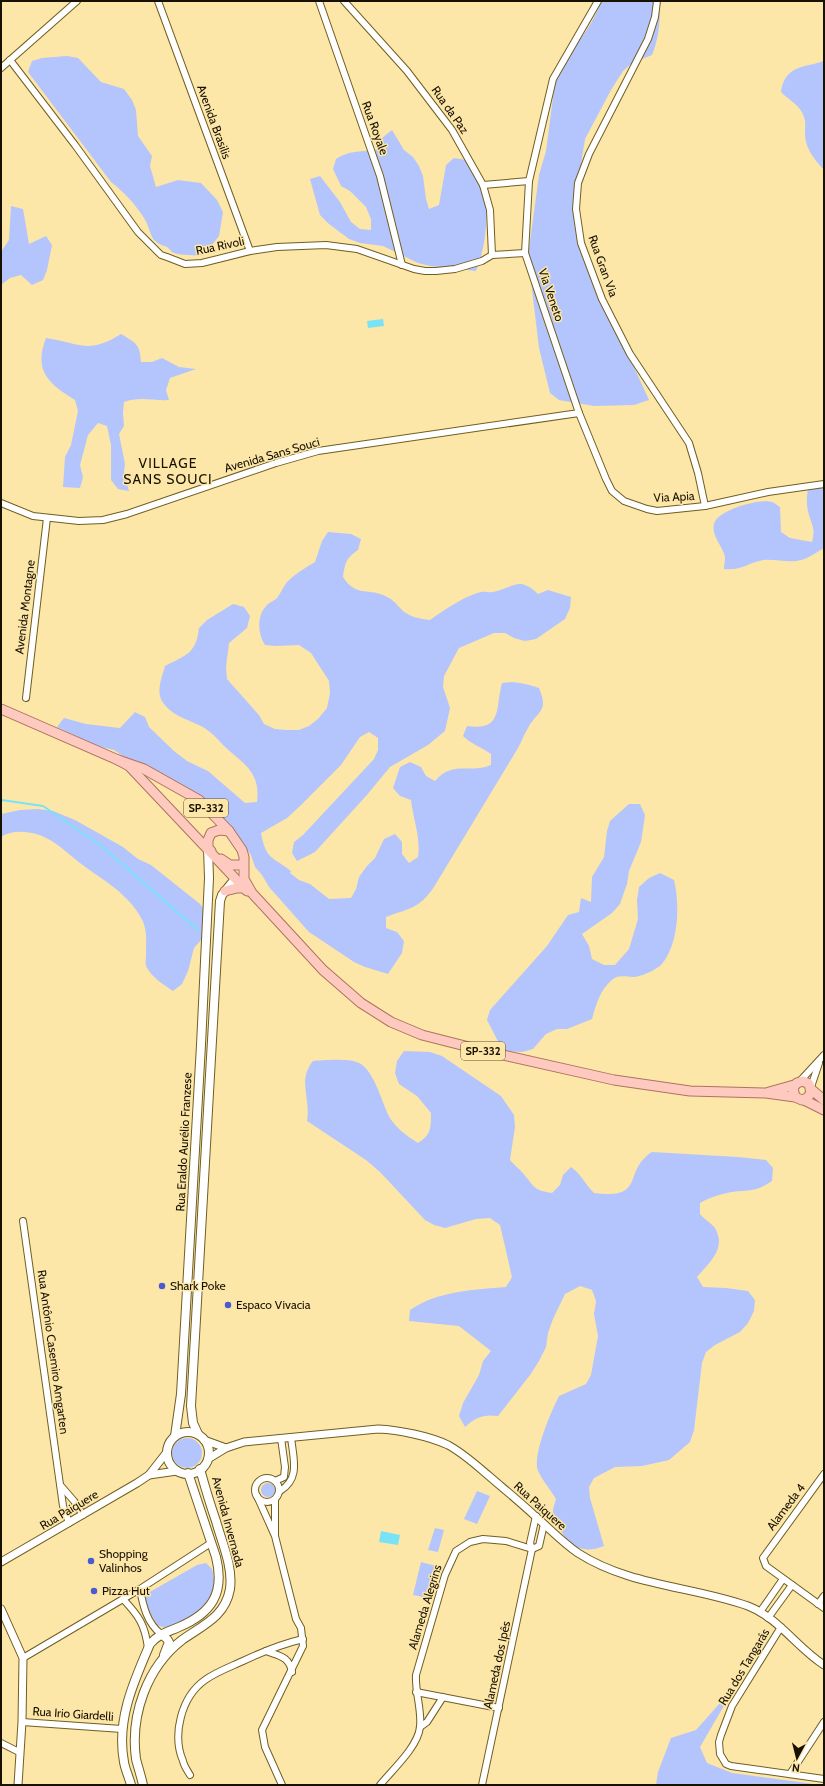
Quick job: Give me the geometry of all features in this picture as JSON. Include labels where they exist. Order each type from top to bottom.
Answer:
[{"type":"main road","name":"SP-332","points":[[1,709],[118,760],[144,769],[199,800],[229,831],[242,850],[244,861],[244,879],[248,891]]},
{"type":"main road","name":"SP-332","points":[[118,760],[133,770],[323,970],[360,1003],[391,1022],[422,1035],[622,1082],[704,1092],[766,1093],[795,1097],[824,1110]]},
{"type":"main road","points":[[229,831],[219,830],[211,833],[208,840],[208,848],[230,865],[244,861]]},
{"type":"main road","name":"Rua Eraldo Aurélio Franzese","points":[[175,1436],[181,1394],[194,1172],[209,878],[208,848]]},
{"type":"main road","points":[[235,879],[244,861]]},
{"type":"main road","name":"Rua Eraldo Aurélio Franzese","points":[[201,1437],[193,1423],[191,1406],[220,901],[225,891],[235,879]]},
{"type":"main road","points":[[225,891],[237,888],[248,891]]},
{"type":"main road","points":[[795,1097],[793,1091],[797,1083],[807,1082],[811,1088],[824,1100]]},
{"type":"main road","name":"SP-332","points":[[766,1093],[797,1083]]},
{"type":"main road","points":[[804,1100],[810,1096],[811,1088]]},
{"type":"main road","points":[[186,1432],[201,1437],[208,1449],[208,1459],[200,1469],[188,1474],[177,1471],[169,1463],[166,1452],[175,1436],[186,1432]]},
{"type":"main road","name":"Avenida Invernada","points":[[143,1785],[136,1759],[135,1733],[136,1718],[146,1689],[161,1661],[181,1642],[218,1615],[226,1602],[230,1589],[229,1566],[200,1469]]},
{"type":"main road","name":"Avenida Invernada","points":[[131,1785],[124,1761],[122,1729],[130,1694],[148,1648],[153,1640],[161,1634],[190,1623],[209,1609],[216,1596],[220,1581],[220,1572],[188,1474]]},
{"type":"main road","points":[[161,1634],[169,1642],[161,1661]]},
{"type":"street","points":[[1,68],[77,1]]},
{"type":"street","name":"Avenida Brasilis","points":[[158,1],[250,251]]},
{"type":"street","name":"Rua Royale","points":[[319,1],[380,176],[402,265]]},
{"type":"street","name":"Rua da Paz","points":[[344,1],[407,70],[452,130],[483,185],[490,210],[492,255]]},
{"type":"street","name":"Via Veneto","points":[[579,413],[525,252],[530,181],[553,79],[562,60],[598,1]]},
{"type":"street","name":"Rua Gran Via","points":[[657,1],[655,17],[648,39],[589,154],[578,183],[576,209],[581,243],[602,299],[630,354],[689,443],[698,473],[704,506]]},
{"type":"street","name":"Rua Rivoli","points":[[10,60],[76,145],[138,232],[161,255],[185,264],[202,263],[250,251],[277,247],[326,245],[357,249],[402,265],[425,271],[436,271],[455,269],[482,261],[492,255],[525,252]]},
{"type":"street","points":[[483,185],[530,181]]},
{"type":"street","name":"Via Apia","points":[[579,413],[612,491],[624,500],[648,509],[658,511],[704,506],[768,492],[824,484]]},
{"type":"street","name":"Avenida Sans Souci","points":[[1,502],[33,516],[79,521],[103,520],[127,514],[276,463],[318,451],[579,413]]},
{"type":"street","name":"Avenida Montagne","points":[[26,698],[47,518]]},
{"type":"street","points":[[797,1083],[820,1061],[824,1055]]},
{"type":"street","points":[[811,1088],[820,1061]]},
{"type":"street","name":"Rua Antônio Casemiro Amgarten","points":[[22,1221],[63,1506],[69,1523]]},
{"type":"street","name":"Rua Paiquere","points":[[208,1459],[226,1448],[244,1442],[365,1430],[391,1430],[448,1445],[468,1458],[577,1552],[598,1565],[614,1572],[747,1606],[760,1612],[781,1627],[824,1665]]},
{"type":"street","points":[[201,1437],[226,1448]]},
{"type":"street","points":[[275,1536],[275,1500],[280,1491],[290,1483],[295,1471],[291,1437]]},
{"type":"street","points":[[275,1481],[284,1477],[285,1470],[281,1438]]},
{"type":"street","name":"Rua Paiquere","points":[[1,1562],[149,1475],[166,1452]]},
{"type":"street","name":"Rua Paiquere","points":[[149,1475],[177,1471]]},
{"type":"street","name":"Alameda 4","points":[[783,1578],[766,1566],[763,1558],[765,1553],[824,1474]]},
{"type":"street","points":[[280,1491],[279,1486],[275,1481],[267,1478],[260,1481],[255,1488],[257,1496],[275,1536],[296,1619],[301,1628],[304,1640],[292,1672],[262,1730],[265,1747],[282,1785]]},
{"type":"street","points":[[61,1486],[74,1501],[83,1515]]},
{"type":"street","points":[[257,1496],[263,1502],[271,1502],[275,1500]]},
{"type":"street","points":[[536,1516],[530,1544],[532,1549],[539,1546],[544,1524]]},
{"type":"street","name":"Alameda Alegrins","points":[[380,1785],[416,1740],[420,1727],[419,1706],[416,1692],[416,1675],[445,1575],[456,1551],[470,1542],[483,1538],[506,1541],[532,1549]]},
{"type":"street","points":[[23,1658],[140,1589],[211,1543]]},
{"type":"street","name":"Alameda dos Ipês","points":[[482,1785],[532,1549]]},
{"type":"street","points":[[760,1612],[783,1578],[824,1608]]},
{"type":"street","points":[[768,1618],[792,1585]]},
{"type":"street","points":[[140,1589],[147,1616],[161,1634]]},
{"type":"street","points":[[818,1604],[824,1596]]},
{"type":"street","points":[[123,1599],[142,1622],[145,1628],[148,1648]]},
{"type":"street","points":[[1,1610],[3,1619],[23,1658],[22,1722],[18,1785]]},
{"type":"street","name":"Rua dos Tangarás","points":[[781,1627],[732,1706],[719,1742],[720,1754],[726,1764],[737,1768],[790,1774]]},
{"type":"street","points":[[190,1775],[182,1761],[179,1728],[181,1716],[187,1702],[203,1681],[218,1672],[266,1651],[287,1643],[304,1640]]},
{"type":"street","points":[[266,1651],[287,1660],[291,1664],[292,1672]]},
{"type":"street","points":[[416,1692],[499,1708]]},
{"type":"street","name":"Alameda Alegrins","points":[[420,1727],[427,1722],[443,1697]]},
{"type":"street","name":"Rua Irio Giardelli","points":[[22,1722],[122,1729]]},
{"type":"street","points":[[824,1722],[790,1774],[824,1779]]},
{"type":"street","points":[[1,1742],[19,1752]]},
{"type":"shaded area","points":[[601,1],[659,1],[660,8],[658,35],[652,55],[632,63],[623,71],[611,90],[585,139],[574,208],[582,242],[617,330],[649,400],[634,405],[594,406],[559,400],[550,393],[539,348],[528,256],[539,175],[546,151],[557,67],[563,54],[578,42],[585,33],[595,16]]},
{"type":"shaded area","points":[[67,56],[78,58],[101,82],[124,89],[132,100],[136,110],[138,136],[152,156],[150,166],[156,187],[178,180],[201,183],[217,200],[223,212],[219,236],[204,255],[174,253],[167,247],[154,240],[146,221],[137,208],[125,194],[111,182],[28,72],[32,61],[42,58]]},
{"type":"shaded area","points":[[824,61],[824,170],[814,158],[807,145],[805,121],[802,113],[798,106],[781,92],[786,77],[791,72],[802,67]]},
{"type":"shaded area","points":[[392,130],[404,150],[413,157],[419,166],[423,176],[429,209],[439,205],[446,165],[454,158],[466,160],[478,175],[483,188],[485,200],[486,224],[483,249],[476,271],[430,266],[418,263],[383,246],[360,243],[349,239],[320,215],[310,179],[320,176],[340,202],[351,222],[360,229],[371,230],[371,219],[366,207],[350,191],[341,186],[333,169],[336,159],[342,156],[352,152],[378,149],[382,138]]},
{"type":"shaded area","points":[[11,206],[23,209],[29,244],[46,236],[52,245],[47,270],[43,280],[32,285],[21,275],[10,278],[1,285],[1,252],[9,240]]},
{"type":"shaded area","points":[[383,319],[384,326],[368,328],[367,321]]},
{"type":"shaded area","points":[[121,334],[136,345],[140,351],[141,362],[152,362],[162,358],[179,367],[196,369],[170,378],[166,390],[169,400],[135,399],[124,402],[124,426],[119,434],[125,464],[124,472],[129,491],[118,489],[111,480],[111,445],[107,426],[98,423],[88,435],[80,465],[83,477],[80,488],[63,487],[65,457],[71,445],[78,411],[75,400],[51,382],[46,375],[41,359],[42,349],[46,338],[84,346],[92,346],[110,340]]},
{"type":"shaded area","points":[[824,484],[824,548],[807,558],[800,560],[763,560],[740,568],[724,569],[724,553],[714,533],[714,524],[717,519],[723,514],[740,506],[766,501],[772,502],[780,507],[781,532],[790,538],[812,542],[813,529],[807,508],[808,489]]},
{"type":"shaded area","points":[[328,532],[351,534],[361,539],[358,550],[345,564],[343,577],[353,588],[381,594],[394,601],[409,615],[423,619],[430,620],[469,596],[482,592],[493,592],[517,584],[526,585],[538,594],[548,590],[571,597],[570,608],[565,619],[536,639],[525,641],[514,638],[505,633],[494,633],[459,648],[444,676],[443,687],[450,708],[445,731],[428,745],[390,767],[315,852],[297,861],[292,853],[294,842],[303,835],[374,759],[378,750],[378,738],[369,732],[360,737],[341,765],[300,806],[287,818],[261,833],[268,853],[274,860],[291,871],[290,873],[299,880],[310,884],[329,899],[351,898],[356,889],[359,877],[375,858],[384,839],[395,834],[402,842],[402,854],[409,863],[418,857],[418,836],[411,800],[400,796],[393,788],[400,767],[410,762],[421,767],[426,776],[435,781],[441,775],[454,769],[475,768],[491,765],[491,754],[463,736],[467,726],[479,727],[487,725],[492,721],[497,709],[502,683],[507,682],[525,684],[539,688],[543,702],[541,710],[527,730],[518,748],[434,887],[418,904],[407,910],[386,917],[386,928],[397,932],[404,941],[402,953],[388,974],[354,962],[309,932],[269,887],[255,867],[251,855],[232,830],[215,817],[114,750],[97,746],[57,727],[64,718],[86,724],[120,728],[135,712],[145,717],[149,727],[174,751],[187,761],[208,771],[245,803],[257,802],[256,783],[249,769],[209,731],[180,717],[166,706],[160,697],[161,679],[165,666],[189,653],[192,649],[198,637],[199,628],[207,620],[233,604],[244,607],[250,616],[247,628],[229,643],[226,667],[227,679],[259,715],[264,724],[275,729],[299,730],[309,726],[318,719],[327,708],[330,693],[329,681],[311,653],[299,645],[265,645],[261,636],[259,625],[263,609],[277,598],[287,582],[315,562],[322,541]]},
{"type":"shaded area","points":[[629,804],[640,804],[645,815],[641,842],[629,871],[627,884],[620,904],[612,913],[582,934],[589,946],[592,959],[604,965],[615,965],[629,949],[638,919],[637,900],[639,887],[649,878],[660,873],[674,880],[677,901],[675,936],[667,957],[656,969],[647,973],[636,977],[619,976],[613,979],[602,992],[592,1019],[567,1029],[557,1029],[546,1034],[533,1049],[522,1052],[503,1051],[487,1020],[490,1010],[547,946],[568,915],[579,912],[581,898],[591,902],[592,877],[604,857],[607,831],[610,821]]},
{"type":"shaded area","points":[[38,809],[53,811],[75,820],[123,847],[138,859],[151,865],[200,904],[210,917],[202,939],[194,948],[188,971],[182,984],[173,991],[158,980],[148,970],[146,965],[146,935],[143,921],[126,898],[110,884],[47,838],[27,832],[14,832],[1,837],[1,814],[20,810]]},
{"type":"shaded area","points":[[404,1051],[430,1052],[442,1056],[501,1096],[514,1115],[515,1127],[510,1160],[534,1187],[542,1191],[552,1193],[560,1185],[563,1175],[571,1167],[578,1173],[594,1193],[610,1194],[621,1192],[628,1188],[638,1167],[652,1152],[766,1160],[773,1168],[772,1181],[760,1188],[720,1195],[700,1203],[700,1214],[715,1228],[719,1237],[719,1244],[710,1262],[697,1277],[703,1287],[748,1291],[755,1300],[754,1311],[748,1323],[740,1332],[715,1345],[706,1352],[702,1363],[694,1430],[690,1442],[669,1460],[642,1466],[615,1467],[594,1478],[589,1487],[590,1498],[604,1546],[596,1549],[583,1549],[577,1547],[567,1539],[562,1533],[555,1519],[553,1510],[556,1499],[542,1478],[537,1467],[538,1451],[541,1441],[559,1396],[586,1384],[591,1375],[598,1336],[594,1314],[596,1301],[592,1290],[580,1286],[565,1294],[553,1319],[548,1333],[546,1347],[530,1375],[498,1416],[488,1415],[480,1417],[465,1427],[459,1416],[463,1403],[479,1375],[483,1361],[491,1351],[459,1326],[409,1321],[410,1310],[432,1299],[456,1292],[506,1287],[512,1277],[500,1225],[490,1218],[476,1219],[445,1228],[434,1225],[425,1220],[380,1172],[366,1160],[307,1121],[308,1113],[305,1083],[308,1068],[313,1061],[355,1061],[365,1067],[374,1080],[390,1118],[406,1135],[418,1143],[428,1134],[431,1123],[431,1113],[417,1096],[399,1084],[395,1073],[397,1061]]},
{"type":"shaded area","points":[[187,1438],[198,1442],[202,1453],[198,1464],[187,1468],[176,1464],[172,1453],[176,1442]]},
{"type":"shaded area","points":[[265,1483],[271,1483],[275,1487],[275,1493],[271,1497],[265,1497],[261,1493],[261,1487]]},
{"type":"shaded area","points":[[477,1491],[490,1496],[477,1524],[464,1519]]},
{"type":"shaded area","points":[[435,1528],[444,1530],[438,1552],[428,1550]]},
{"type":"shaded area","points":[[381,1531],[400,1535],[398,1545],[379,1542]]},
{"type":"shaded area","points":[[421,1562],[436,1566],[428,1598],[413,1595]]},
{"type":"shaded area","points":[[206,1563],[212,1569],[214,1579],[213,1592],[200,1611],[175,1627],[165,1628],[157,1625],[144,1602],[148,1593],[197,1565]]},
{"type":"shaded area","points":[[736,1685],[700,1747],[707,1763],[732,1773],[821,1785],[656,1785],[658,1772],[671,1738],[696,1730]]},
{"type":"waterway","points":[[1,802],[2,800],[43,806],[100,845],[198,930]]},
{"type":"place","name":"Shark Poke","points":[[162,1286]]},
{"type":"place","name":"Espaco Vivacia","points":[[228,1305]]},
{"type":"place","name":"Shopping Valinhos","points":[[91,1561]]},
{"type":"place","name":"Pizza Hut","points":[[94,1591]]},
{"type":"district","name":"VILLAGE SANS SOUCI","points":[[168,472]]}]
